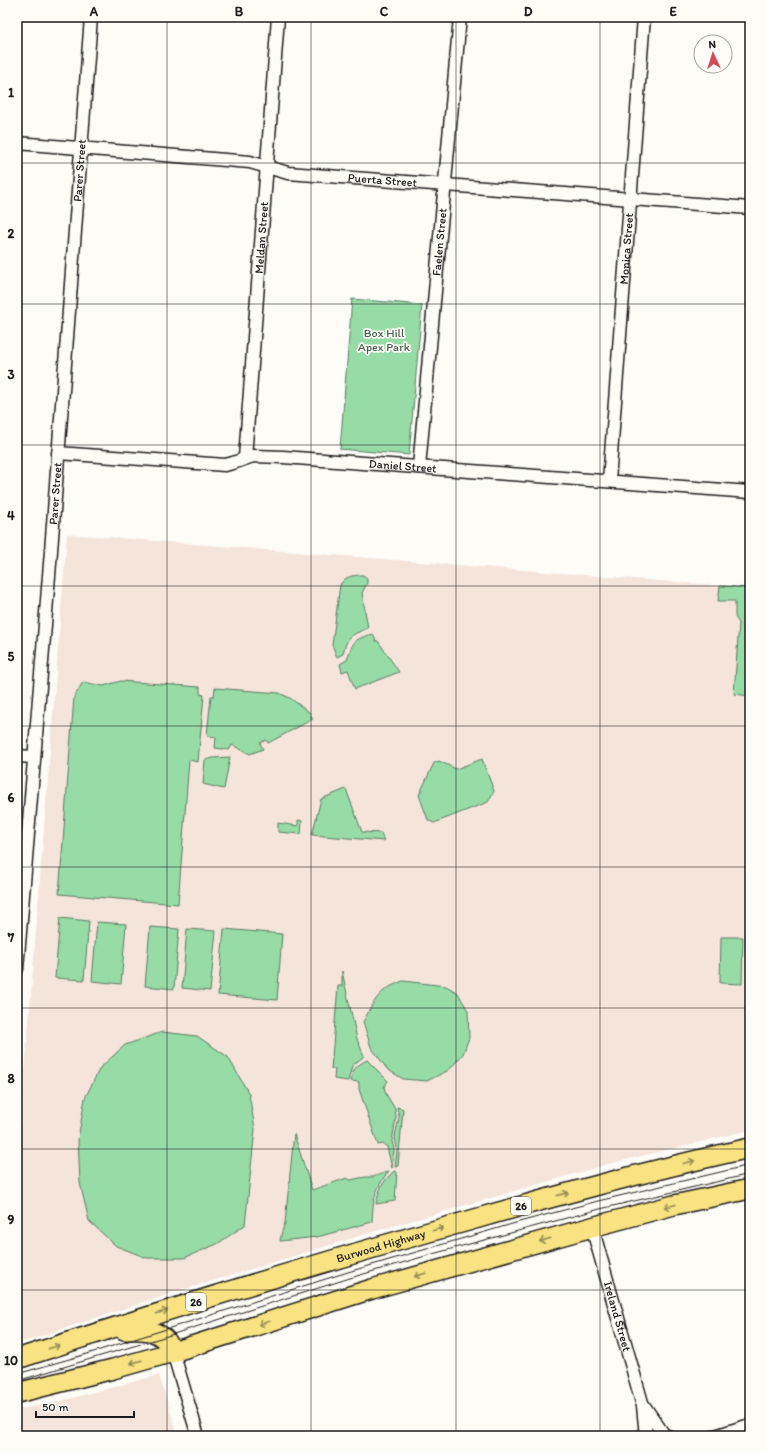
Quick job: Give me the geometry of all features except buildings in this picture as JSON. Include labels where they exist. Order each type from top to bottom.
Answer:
[{"type":"highway","name":"Burwood Highway","points":[[17,1359],[254,1283],[410,1237],[603,1184],[750,1148]]},
{"type":"highway","points":[[17,1393],[173,1352],[372,1289],[592,1227],[674,1205],[750,1189]]},
{"type":"highway","points":[[98,1333],[138,1329],[156,1332],[170,1343],[173,1352]]},
{"type":"street","name":"Parer Street","points":[[17,969],[91,17]]},
{"type":"street","name":"Meldan Street","points":[[245,458],[278,17]]},
{"type":"street","name":"Faelen Street","points":[[419,467],[460,17]]},
{"type":"street","name":"Monica Street","points":[[608,481],[644,17]]},
{"type":"street","name":"Puerta Street","points":[[17,143],[250,162],[288,173],[750,208]]},
{"type":"street","name":"Daniel Street","points":[[58,453],[225,465],[253,456],[283,457],[750,492]]},
{"type":"street","points":[[17,756],[33,757]]},
{"type":"street","name":"Ireland Street","points":[[592,1227],[643,1406],[646,1436]]},
{"type":"street","points":[[173,1352],[198,1436]]},
{"type":"street","points":[[643,1406],[664,1435],[668,1436]]},
{"type":"street","name":"Ireland Street","points":[[638,1436],[643,1406]]},
{"type":"street","points":[[718,1436],[750,1425]]},
{"type":"shaded area","points":[[67,534],[750,588],[750,1130],[612,1163],[386,1228],[150,1300],[17,1344],[17,1174]]},
{"type":"shaded area","points":[[159,1375],[178,1436],[17,1436],[17,1410],[60,1401]]},
{"type":"green space","name":"Box Hill Apex Park","points":[[352,299],[422,305],[409,455],[340,449]]},
{"type":"green space","points":[[363,575],[367,578],[367,583],[362,593],[368,628],[351,636],[346,643],[343,654],[337,657],[332,645],[340,585],[348,577]]},
{"type":"green space","points":[[720,586],[750,588],[750,696],[734,694],[739,623],[735,617],[735,601],[718,601]]},
{"type":"green space","points":[[373,634],[376,641],[378,641],[399,672],[355,689],[348,670],[342,672],[340,664],[347,660],[353,645],[358,639]]},
{"type":"green space","points":[[121,681],[200,687],[200,694],[204,695],[198,762],[189,760],[178,904],[59,894],[74,697],[83,682],[103,686]]},
{"type":"green space","points":[[215,688],[279,693],[290,698],[309,712],[313,719],[268,743],[266,740],[260,743],[263,749],[250,754],[232,745],[229,750],[215,748],[216,737],[207,736],[211,696],[214,696]]},
{"type":"green space","points":[[230,757],[224,789],[203,784],[205,760]]},
{"type":"green space","points":[[482,759],[494,791],[488,802],[434,823],[428,820],[419,795],[434,763],[439,761],[456,769]]},
{"type":"green space","points":[[346,789],[362,832],[381,833],[384,841],[312,835],[321,799]]},
{"type":"green space","points":[[298,820],[302,821],[301,834],[278,832],[278,823],[298,826]]},
{"type":"green space","points":[[60,918],[89,921],[84,980],[55,978]]},
{"type":"green space","points":[[97,922],[126,924],[121,984],[92,981]]},
{"type":"green space","points":[[150,927],[179,929],[174,989],[145,986]]},
{"type":"green space","points":[[187,929],[216,931],[210,991],[182,988]]},
{"type":"green space","points":[[224,929],[282,934],[277,1000],[218,995]]},
{"type":"green space","points":[[721,937],[743,937],[742,984],[720,983]]},
{"type":"green space","points":[[342,971],[357,1039],[364,1056],[352,1066],[348,1081],[334,1079],[335,1069],[331,1069],[338,986],[342,986]]},
{"type":"green space","points":[[403,981],[446,986],[458,993],[468,1011],[469,1038],[463,1054],[449,1070],[427,1081],[403,1079],[387,1069],[371,1047],[363,1022],[378,997],[388,988]]},
{"type":"green space","points":[[162,1032],[197,1036],[228,1057],[249,1094],[255,1129],[245,1225],[217,1244],[184,1258],[147,1258],[116,1246],[89,1221],[80,1183],[78,1139],[85,1098],[100,1068],[125,1045]]},
{"type":"green space","points":[[367,1060],[388,1081],[384,1087],[386,1094],[395,1109],[396,1117],[392,1141],[394,1150],[392,1168],[387,1147],[383,1144],[378,1145],[359,1089],[359,1082],[351,1081],[356,1068]]},
{"type":"green space","points":[[397,1107],[403,1109],[398,1166],[395,1167],[397,1150],[395,1136],[399,1117]]},
{"type":"green space","points":[[294,1134],[312,1190],[347,1178],[350,1180],[373,1177],[389,1171],[384,1177],[376,1195],[373,1207],[372,1222],[317,1237],[280,1241],[285,1223]]},
{"type":"green space","points":[[394,1171],[397,1172],[395,1201],[376,1204],[382,1186],[386,1179]]},
{"type":"tram line","points":[[17,1374],[87,1354],[348,1272],[519,1222],[598,1201],[750,1165]]},
{"type":"tram line","points":[[17,1381],[164,1337],[350,1278],[436,1253],[600,1209],[750,1174]]}]
